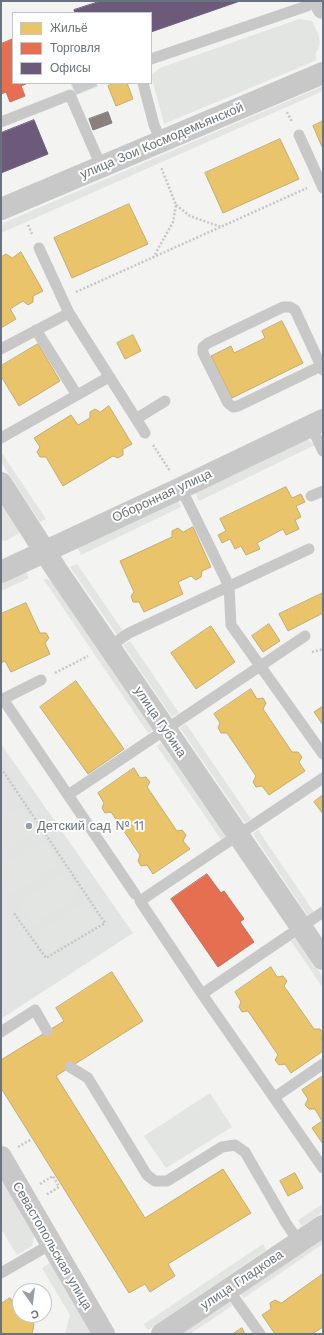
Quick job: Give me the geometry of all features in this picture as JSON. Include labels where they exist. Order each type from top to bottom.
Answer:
[{"type":"street","name":"улица Зои Космодемьянской","points":[[1,209],[323,73]]},
{"type":"street","name":"Оборонная улица","points":[[1,572],[45,552],[177,482],[317,423]]},
{"type":"street","name":"улица Губина","points":[[1,483],[45,552],[323,959]]},
{"type":"street","name":"Севастопольская улица","points":[[10,1152],[51,1244],[104,1334]]},
{"type":"street","name":"улица Гладкова","points":[[162,1334],[323,1226]]},
{"type":"lane","points":[[152,59],[318,4]]},
{"type":"lane","points":[[143,84],[154,124],[161,141]]},
{"type":"lane","points":[[1,122],[70,95],[101,166]]},
{"type":"lane","points":[[299,135],[322,185]]},
{"type":"lane","points":[[39,248],[69,313],[146,433]]},
{"type":"lane","points":[[283,307],[290,307],[295,310],[322,368],[233,407],[228,404],[203,353],[203,347],[208,343],[283,307]]},
{"type":"lane","points":[[1,349],[69,313]]},
{"type":"lane","points":[[36,330],[77,395]]},
{"type":"lane","points":[[1,438],[110,377]]},
{"type":"lane","points":[[136,419],[165,401]]},
{"type":"lane","points":[[317,423],[323,451]]},
{"type":"lane","points":[[177,482],[230,586],[231,625],[323,754]]},
{"type":"lane","points":[[311,496],[323,491]]},
{"type":"lane","points":[[109,646],[129,634],[309,549]]},
{"type":"lane","points":[[68,795],[305,636]]},
{"type":"lane","points":[[42,680],[3,699],[57,787],[68,795],[135,894]]},
{"type":"lane","points":[[323,778],[140,901],[202,994],[323,1168]]},
{"type":"lane","points":[[202,994],[302,928],[323,912]]},
{"type":"lane","points":[[1,1032],[35,1010],[47,1031]]},
{"type":"lane","points":[[275,1097],[323,1064]]},
{"type":"lane","points":[[70,1067],[88,1078],[147,1174],[155,1181],[167,1181],[222,1147],[235,1146],[245,1152],[286,1223],[299,1242]]},
{"type":"lane","points":[[1,1273],[51,1244]]},
{"type":"lane","points":[[228,1289],[260,1334]]},
{"type":"path","points":[[161,167],[176,204],[190,216],[221,227]]},
{"type":"path","points":[[62,298],[221,227],[322,185]]},
{"type":"path","points":[[153,258],[173,222],[176,204]]},
{"type":"path","points":[[146,433],[177,482]]},
{"type":"path","points":[[42,680],[88,656]]},
{"type":"path","points":[[1,768],[105,923],[46,958],[13,912]]},
{"type":"path","points":[[10,1152],[32,1138]]},
{"type":"path","points":[[40,1184],[52,1176],[57,1181],[59,1187],[47,1195]]},
{"type":"shaded area","points":[[299,19],[312,21],[320,42],[318,50],[315,54],[317,60],[164,124],[152,79],[152,74],[160,68]]},
{"type":"shaded area","points":[[323,86],[323,91],[1,233],[1,224]]},
{"type":"shaded area","points":[[307,439],[315,445],[199,501],[195,492]]},
{"type":"shaded area","points":[[1,452],[46,519],[40,522],[1,462]]},
{"type":"shaded area","points":[[178,500],[181,507],[81,555],[77,547]]},
{"type":"shaded area","points":[[1,502],[21,532],[6,541],[1,540]]},
{"type":"shaded area","points":[[77,564],[123,631],[117,635],[70,567]]},
{"type":"shaded area","points":[[26,572],[29,578],[1,591],[1,582]]},
{"type":"shaded area","points":[[46,578],[54,584],[153,730],[148,733],[44,580]]},
{"type":"shaded area","points":[[130,641],[179,713],[172,717],[123,645]]},
{"type":"shaded area","points":[[186,724],[251,819],[245,823],[180,728]]},
{"type":"shaded area","points":[[161,743],[227,838],[222,841],[157,746]]},
{"type":"shaded area","name":"Детский сад № 11","points":[[1,744],[133,933],[1,1019]]},
{"type":"shaded area","points":[[22,806],[37,832],[1,854],[1,818]]},
{"type":"shaded area","points":[[258,830],[314,912],[308,916],[253,834]]},
{"type":"shaded area","points":[[45,840],[60,865],[12,894],[1,876],[1,866]]},
{"type":"shaded area","points":[[67,872],[81,895],[31,926],[17,903]]},
{"type":"shaded area","points":[[88,902],[100,924],[48,955],[35,934]]},
{"type":"shaded area","points":[[296,938],[323,977],[323,988],[291,941]]},
{"type":"shaded area","points":[[210,1093],[232,1127],[166,1168],[144,1136]]},
{"type":"shaded area","points":[[1,1176],[35,1233],[32,1246],[17,1255],[1,1229]]},
{"type":"shaded area","points":[[323,1204],[323,1212],[302,1226],[298,1220]]},
{"type":"shaded area","points":[[323,1237],[323,1244],[244,1298],[240,1293]]},
{"type":"shaded area","points":[[263,1244],[266,1250],[148,1330],[144,1324]]},
{"type":"shaded area","points":[[51,1262],[92,1334],[65,1334],[70,1315],[42,1268]]},
{"type":"shaded area","points":[[229,1300],[232,1306],[190,1334],[178,1334]]},
{"type":"building: Жильё","points":[[113,84],[127,84],[133,99],[116,106],[108,86]]},
{"type":"building: Жильё","points":[[323,121],[323,149],[313,126]]},
{"type":"building: Жильё","points":[[280,139],[299,179],[223,213],[205,173]]},
{"type":"building: Жильё","points":[[129,204],[148,244],[72,278],[54,238]]},
{"type":"building: Жильё","points":[[21,252],[43,291],[33,296],[33,302],[28,305],[23,301],[10,309],[16,319],[1,328],[1,257],[6,254],[12,258]]},
{"type":"building: Жильё","points":[[282,321],[303,363],[232,398],[211,356],[231,346],[234,353],[265,338],[262,331]]},
{"type":"building: Жильё","points":[[133,335],[141,351],[125,359],[117,343]]},
{"type":"building: Жильё","points":[[38,344],[60,381],[19,406],[1,376],[1,366]]},
{"type":"building: Жильё","points":[[109,406],[132,444],[123,449],[123,455],[118,458],[113,456],[63,486],[46,457],[40,457],[37,452],[40,447],[34,438],[71,415],[78,425],[90,418],[90,412],[95,409],[100,412]]},
{"type":"building: Жильё","points":[[286,487],[292,498],[301,494],[305,502],[296,506],[301,517],[295,520],[299,529],[286,535],[283,529],[257,543],[260,549],[246,555],[241,546],[235,549],[230,539],[222,543],[218,535],[226,531],[220,519]]},
{"type":"building: Жильё","points":[[193,527],[211,567],[202,571],[201,577],[196,580],[191,576],[178,582],[183,594],[144,612],[139,602],[133,602],[131,596],[134,592],[120,561],[172,537],[172,531],[178,528],[183,532]]},
{"type":"building: Жильё","points":[[323,593],[323,613],[288,631],[279,614]]},
{"type":"building: Жильё","points":[[26,603],[40,633],[46,633],[49,638],[45,643],[50,654],[11,672],[5,661],[1,663],[1,614]]},
{"type":"building: Жильё","points":[[269,624],[280,641],[263,652],[252,636]]},
{"type":"building: Жильё","points":[[211,626],[235,662],[196,689],[171,653]]},
{"type":"building: Жильё","points":[[76,681],[124,749],[88,774],[40,707]]},
{"type":"building: Жильё","points":[[251,689],[257,699],[263,698],[266,703],[263,709],[292,752],[298,752],[302,757],[299,762],[305,771],[269,795],[262,786],[256,787],[253,782],[256,776],[227,733],[221,733],[218,728],[220,723],[214,714]]},
{"type":"building: Жильё","points":[[323,706],[323,725],[314,712]]},
{"type":"building: Жильё","points":[[134,768],[140,778],[146,777],[150,782],[147,787],[177,831],[182,830],[186,835],[183,841],[190,849],[153,874],[147,865],[141,866],[138,861],[140,855],[111,812],[105,813],[102,808],[104,803],[98,793]]},
{"type":"building: Жильё","points":[[323,795],[323,814],[314,802]]},
{"type":"building: Жильё","points":[[271,967],[277,977],[283,976],[287,981],[284,986],[314,1029],[320,1029],[323,1033],[321,1039],[323,1042],[323,1051],[291,1073],[285,1064],[279,1065],[275,1060],[278,1055],[248,1011],[242,1012],[239,1007],[241,1002],[235,992]]},
{"type":"building: Жильё","points":[[112,972],[143,1021],[56,1076],[145,1218],[223,1169],[251,1213],[168,1264],[175,1276],[150,1292],[145,1284],[129,1293],[1,1088],[1,1060],[64,1021],[56,1008]]},
{"type":"building: Жильё","points":[[323,1076],[323,1144],[312,1128],[322,1121],[315,1109],[309,1109],[305,1105],[308,1099],[302,1090]]},
{"type":"building: Жильё","points":[[295,1173],[303,1188],[288,1196],[280,1181]]},
{"type":"building: Жильё","points":[[323,1274],[323,1327],[312,1334],[275,1334],[262,1315],[271,1309],[270,1303],[275,1300],[281,1303]]},
{"type":"building: Жильё","points":[[10,1298],[12,1301],[12,1323],[33,1323],[32,1334],[1,1334],[1,1304]]},
{"type":"building: Жильё","points":[[242,1328],[245,1334],[233,1334]]},
{"type":"building: Торговля","points":[[12,39],[12,84],[26,84],[21,86],[25,96],[10,102],[6,92],[1,94],[1,44]]},
{"type":"building: Торговля","points":[[207,874],[221,893],[224,891],[244,919],[240,922],[254,942],[218,967],[171,899]]},
{"type":"building: Офисы","points":[[101,1],[240,1],[152,32],[152,12],[75,12],[74,10]]},
{"type":"building: Офисы","points":[[34,120],[48,154],[1,173],[1,133]]},
{"type":"building: Промзона","points":[[108,112],[112,123],[93,130],[89,119]]},
{"type":"building: Прочее","points":[[71,84],[97,84],[98,86],[76,95]]},
{"type":"place","name":"Детский сад № 11","points":[[29,826]]}]
